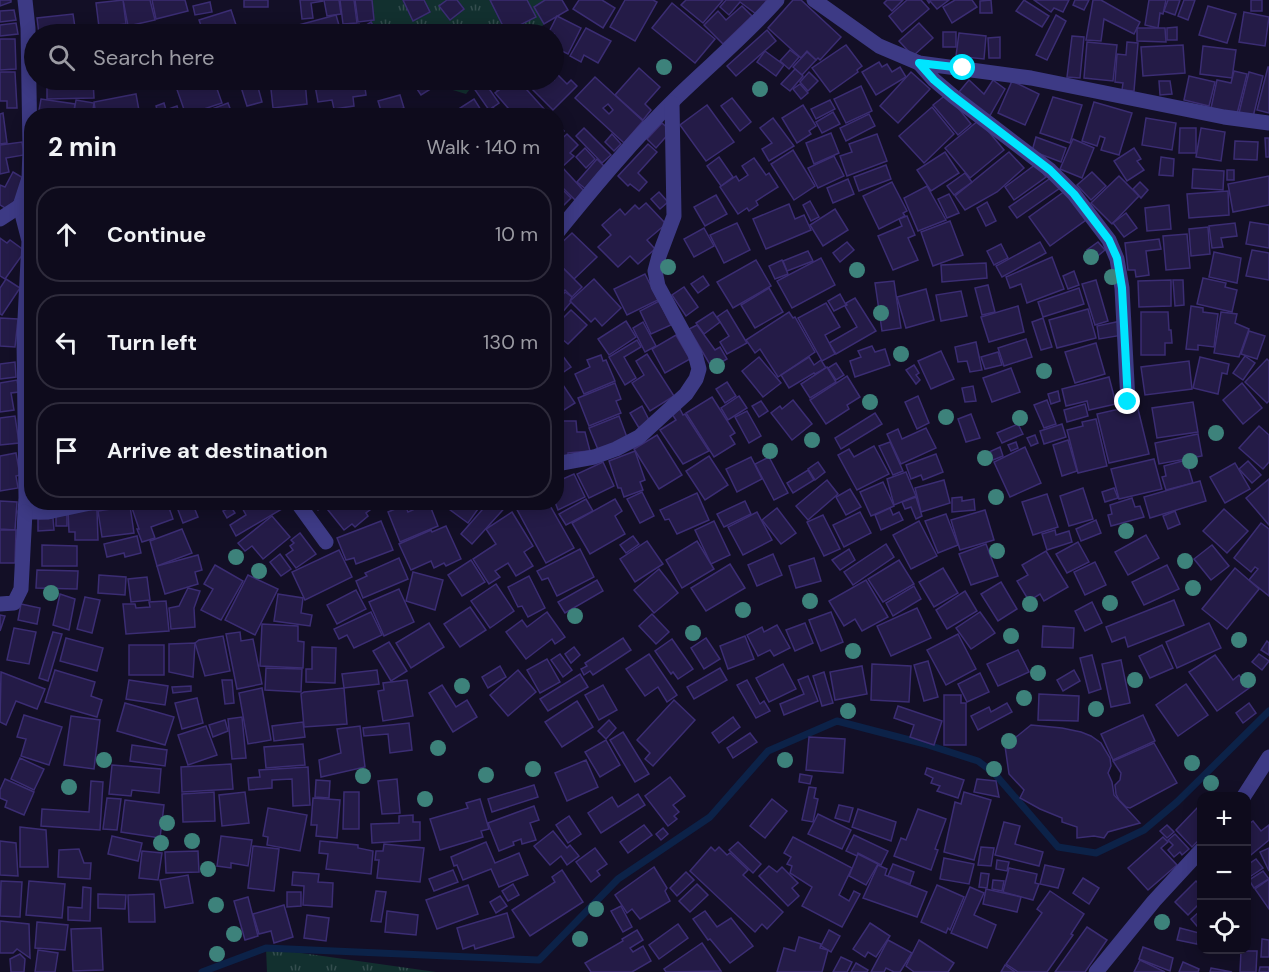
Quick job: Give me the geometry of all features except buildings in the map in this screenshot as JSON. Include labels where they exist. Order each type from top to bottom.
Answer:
[{"type":"street","points":[[25,0],[28,24]]},
{"type":"street","points":[[564,224],[609,169],[672,103],[748,32],[777,0]]},
{"type":"street","points":[[814,0],[879,46],[919,63],[1031,78],[1224,117],[1269,123]]},
{"type":"street","points":[[919,63],[953,96],[1050,170],[1074,194],[1109,240],[1117,258],[1122,288],[1128,402]]},
{"type":"street","points":[[30,90],[30,108]]},
{"type":"street","points":[[564,463],[594,457],[639,437],[686,394],[696,379],[699,369],[695,354],[658,286],[655,272],[674,216],[672,103]]},
{"type":"street","points":[[24,194],[20,206],[24,222]]},
{"type":"street","points":[[0,219],[20,206]]},
{"type":"street","points":[[0,604],[14,603],[21,589],[25,510]]},
{"type":"street","points":[[25,513],[57,510]]},
{"type":"street","points":[[303,510],[326,542]]},
{"type":"street","points":[[1247,792],[1269,758]]},
{"type":"street","points":[[1096,972],[1154,901],[1197,854]]},
{"type":"green space","points":[[364,0],[559,0],[544,24],[371,24]]},
{"type":"green space","points":[[453,90],[469,90],[466,94]]},
{"type":"green space","points":[[266,948],[436,972],[267,972]]},
{"type":"waterway","points":[[202,972],[266,948],[539,960],[618,879],[710,817],[768,751],[837,721],[925,744],[978,761],[994,773],[1058,847],[1096,853],[1144,830],[1177,802],[1269,711]]},
{"type":"route","points":[[963,68],[919,63],[953,96],[1050,170],[1074,194],[1109,240],[1117,258],[1122,288],[1128,402]]}]
